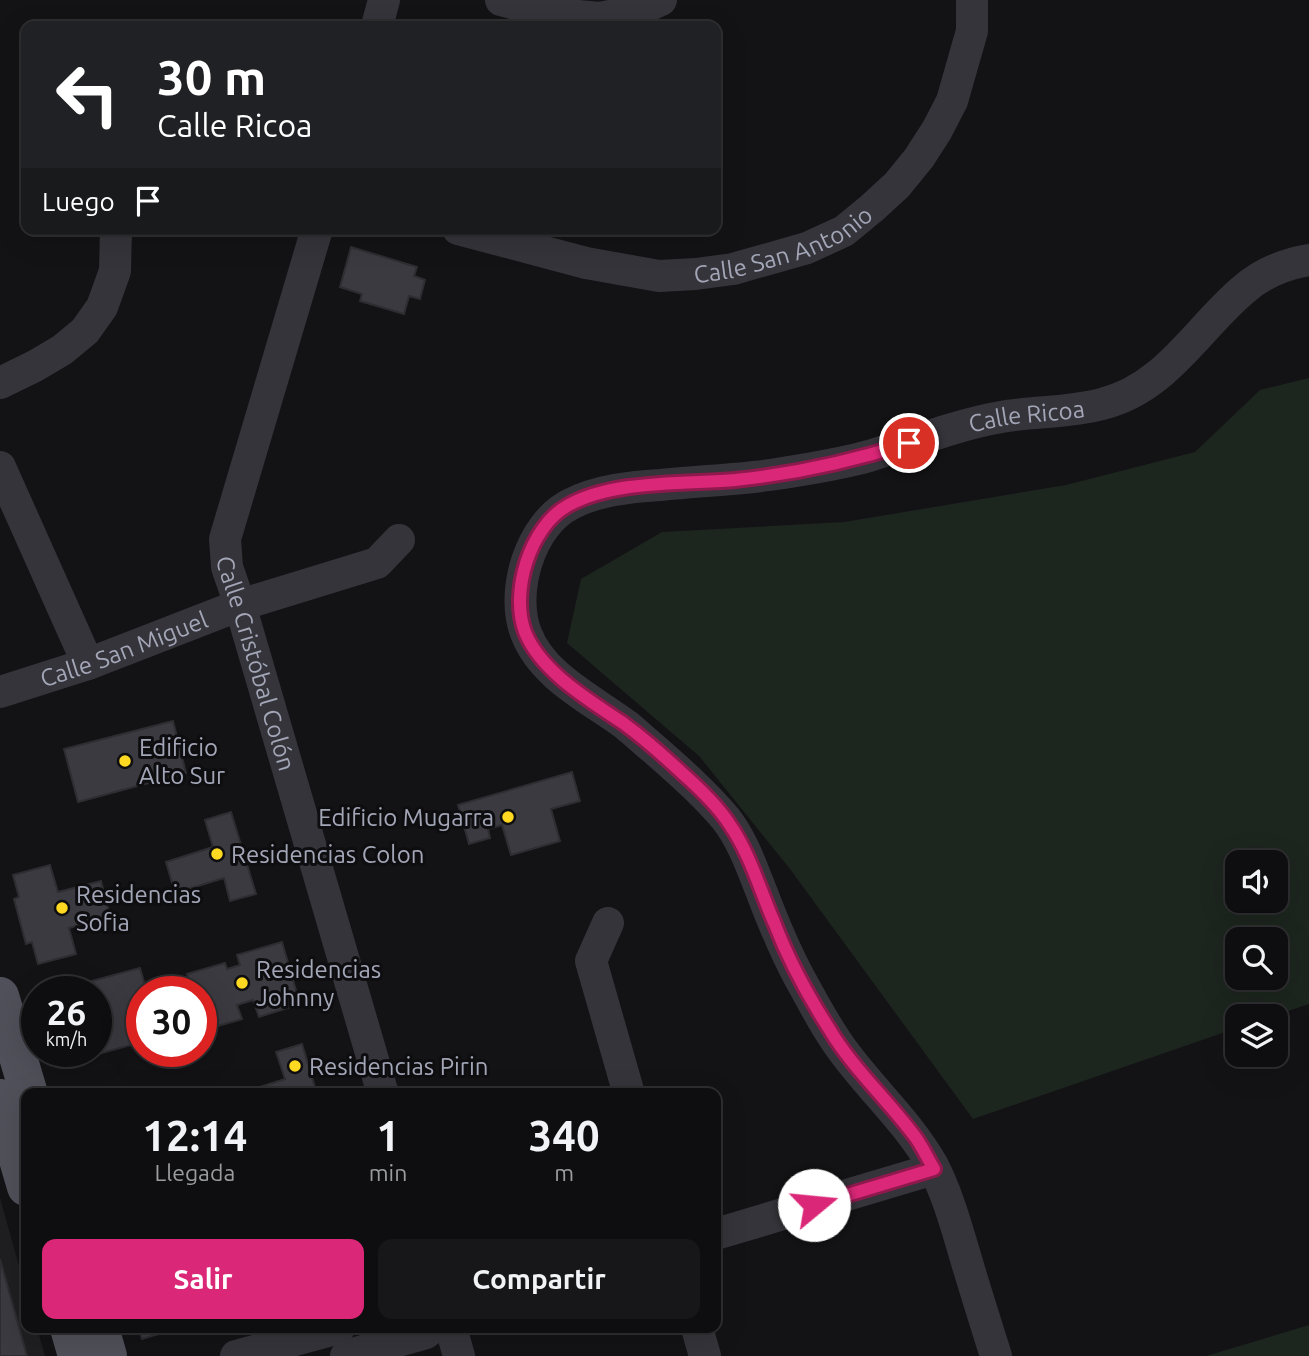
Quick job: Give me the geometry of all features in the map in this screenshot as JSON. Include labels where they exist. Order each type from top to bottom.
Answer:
[{"type":"main road","points":[[0,996],[27,1088]]},
{"type":"main road","points":[[3,1122],[21,1173]]},
{"type":"main road","points":[[70,1333],[77,1356]]},
{"type":"main road","points":[[101,1333],[108,1356]]},
{"type":"street","points":[[378,21],[384,0]]},
{"type":"street","points":[[501,0],[548,13],[599,18],[637,11],[662,0]]},
{"type":"street","name":"Calle San Antonio","points":[[481,235],[586,263],[659,276],[733,269],[807,248],[844,231],[897,185],[937,130],[952,102],[972,31],[972,0]]},
{"type":"street","points":[[0,383],[62,350],[85,331],[102,307],[115,271],[116,235]]},
{"type":"street","name":"Calle Cristóbal Colón","points":[[315,235],[225,539],[227,566],[381,1088]]},
{"type":"street","name":"Calle Ricoa","points":[[996,1356],[946,1195],[934,1169],[917,1140],[847,1056],[816,1008],[795,969],[748,858],[730,824],[684,774],[625,725],[559,677],[531,644],[524,629],[520,609],[522,587],[532,547],[543,527],[554,515],[569,505],[609,491],[735,480],[819,467],[865,457],[1001,417],[1105,404],[1130,394],[1153,379],[1244,289],[1280,268],[1309,260]]},
{"type":"street","points":[[0,467],[88,664]]},
{"type":"street","name":"Calle San Miguel","points":[[0,692],[88,664],[240,606],[377,564],[398,540]]},
{"type":"street","points":[[608,923],[591,961],[627,1088]]},
{"type":"street","points":[[721,1233],[934,1169]]},
{"type":"street","points":[[236,1356],[321,1333]]},
{"type":"street","points":[[346,1356],[426,1333]]},
{"type":"street","points":[[453,1333],[460,1356]]},
{"type":"street","points":[[698,1333],[705,1356]]},
{"type":"shaded area","points":[[1309,378],[1309,1004],[1288,1011],[1288,1004],[1225,1004],[1225,1032],[973,1119],[790,869],[699,756],[567,643],[581,579],[662,532],[844,522],[1066,485],[1195,452],[1260,390]]},
{"type":"shaded area","points":[[0,1198],[21,1273],[21,1333],[38,1333],[45,1356],[0,1356]]},
{"type":"shaded area","points":[[1309,1325],[1309,1356],[1206,1356]]},
{"type":"building","points":[[351,247],[417,267],[414,276],[425,280],[420,299],[409,296],[404,314],[360,301],[362,294],[340,287]]},
{"type":"building","name":"Edificio Alto Sur","points":[[173,721],[186,773],[78,802],[64,749]]},
{"type":"building","name":"Edificio Mugarra","points":[[572,772],[580,801],[551,809],[560,841],[511,855],[502,825],[488,829],[490,838],[469,844],[458,805]]},
{"type":"building","name":"Residencias Colon","points":[[231,812],[256,894],[230,901],[224,878],[175,893],[166,862],[213,847],[205,820]]},
{"type":"building","name":"Residencias Sofia","points":[[50,865],[58,892],[101,881],[110,917],[69,928],[76,954],[38,964],[32,942],[26,944],[14,899],[19,897],[13,875]]},
{"type":"building","name":"Residencias Johnny","points":[[282,942],[300,1004],[259,1017],[253,1000],[237,1005],[242,1019],[217,1026],[217,976],[187,974],[225,963],[227,969],[240,965],[237,955]]},
{"type":"building","points":[[140,968],[142,976],[126,976],[126,1046],[112,1050],[112,976]]},
{"type":"building","name":"Residencias Pirin","points":[[302,1044],[315,1088],[256,1088],[285,1079],[276,1052]]},
{"type":"building","points":[[0,1259],[27,1356],[0,1356]]},
{"type":"building","points":[[140,1333],[162,1333],[142,1339]]},
{"type":"place","name":"Edificio Alto Sur","points":[[125,761]]},
{"type":"place","name":"Edificio Mugarra","points":[[508,817]]},
{"type":"place","name":"Residencias Colon","points":[[217,854]]},
{"type":"place","name":"Residencias Sofia","points":[[62,908]]},
{"type":"place","name":"Residencias Johnny","points":[[242,983]]},
{"type":"place","name":"Residencias Pirin","points":[[295,1066]]},
{"type":"route","points":[[814,1205],[934,1169],[917,1140],[847,1056],[816,1008],[795,969],[748,858],[730,824],[684,774],[625,725],[559,677],[543,660],[524,629],[520,609],[522,587],[532,547],[543,527],[569,505],[590,497],[633,487],[735,480],[819,467],[865,457],[909,443]]}]
